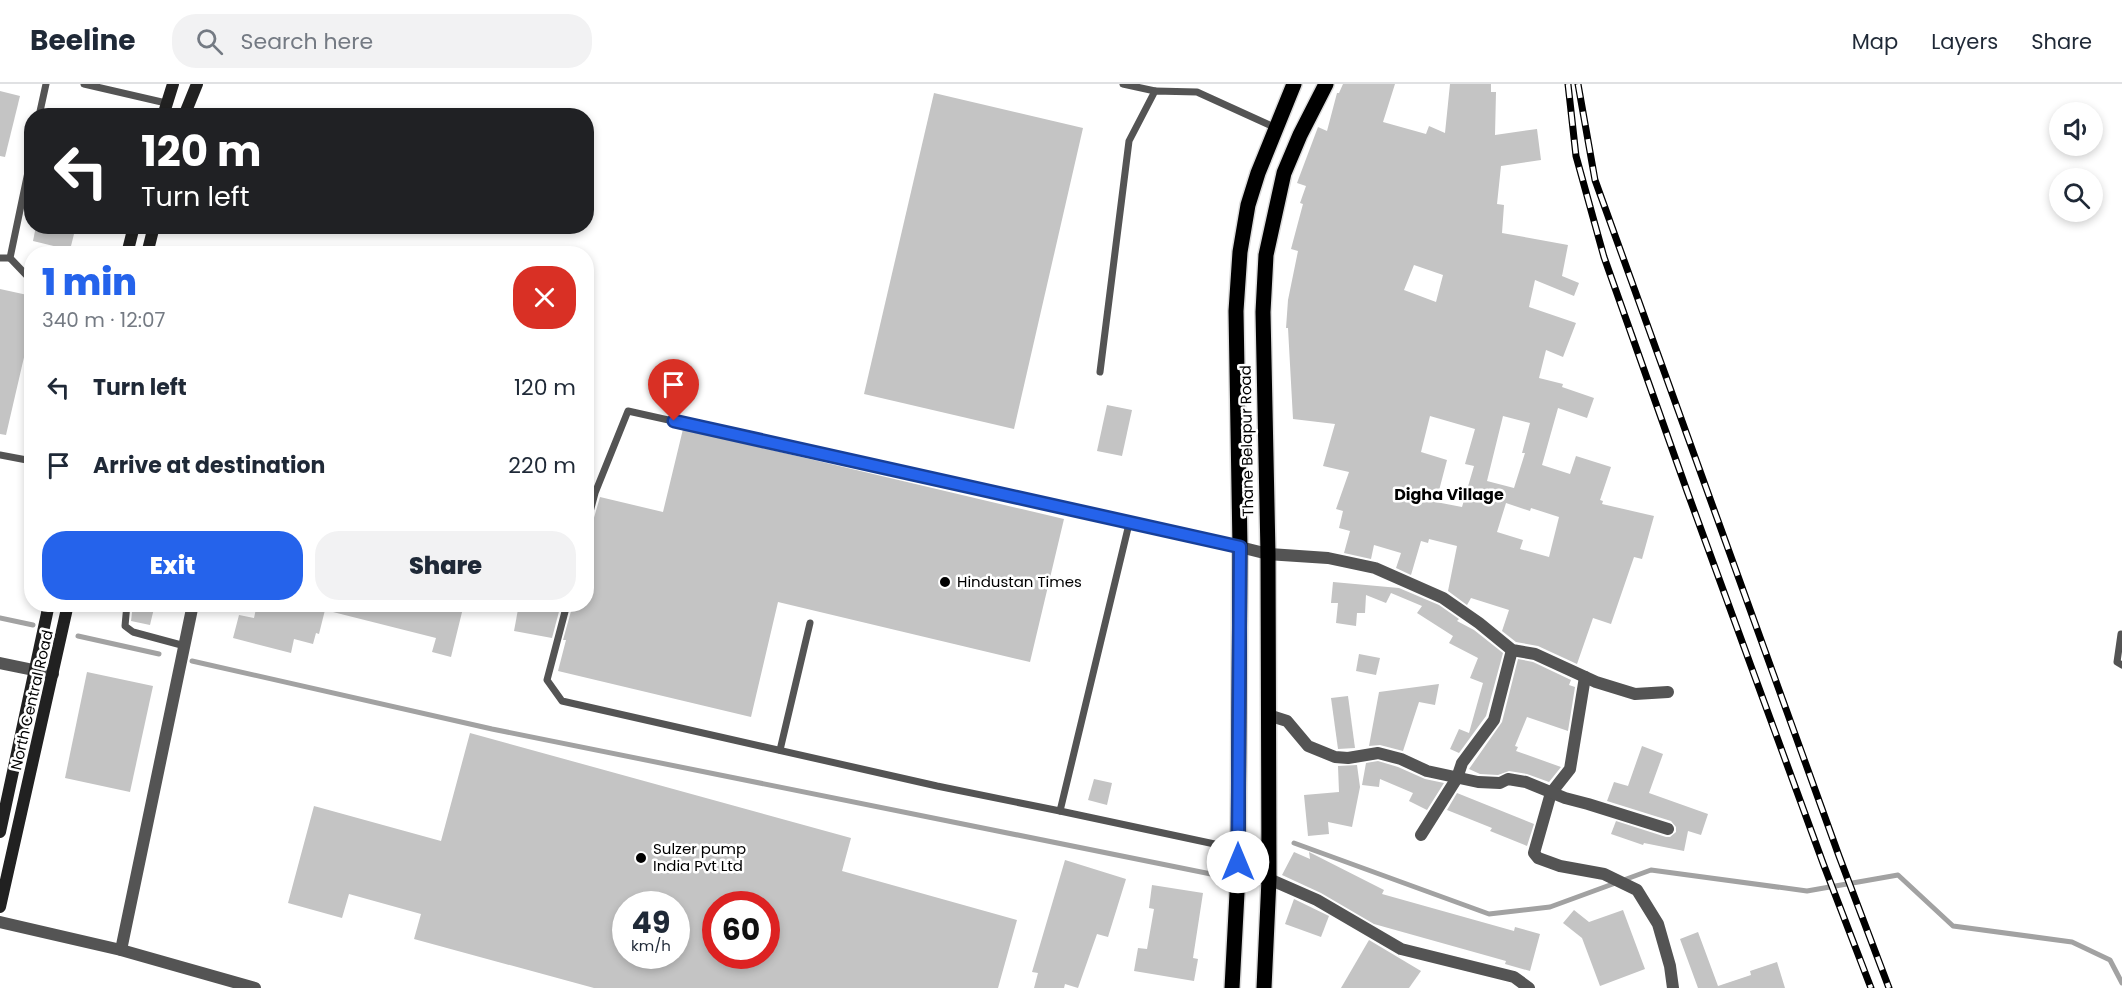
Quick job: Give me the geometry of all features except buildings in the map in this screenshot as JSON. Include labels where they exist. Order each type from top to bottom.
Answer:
[{"type":"main road","points":[[165,108],[173,84]]},
{"type":"main road","points":[[187,108],[196,84]]},
{"type":"main road","name":"Thane Belapur Road","points":[[1232,988],[1238,874],[1240,547],[1236,311],[1240,252],[1248,205],[1294,84]]},
{"type":"main road","name":"Thane Belapur Road","points":[[1264,988],[1269,879],[1268,554],[1263,312],[1266,255],[1284,173],[1326,84]]},
{"type":"main road","name":"North Central Road","points":[[0,832],[47,612]]},
{"type":"main road","name":"North Central Road","points":[[0,907],[3,876],[67,612]]},
{"type":"street","points":[[1240,547],[1268,554],[1328,558],[1375,568],[1443,598],[1512,650],[1535,654],[1585,677],[1635,693],[1668,692]]},
{"type":"street","points":[[121,950],[192,612]]},
{"type":"street","points":[[1421,835],[1457,778],[1462,763],[1494,720],[1512,650]]},
{"type":"street","points":[[0,663],[53,674]]},
{"type":"street","points":[[1585,677],[1570,769],[1551,793],[1534,853],[1538,858],[1560,866],[1604,874],[1637,890],[1658,924],[1670,966],[1673,988]]},
{"type":"street","points":[[1268,715],[1287,721],[1308,746],[1335,757],[1348,758],[1378,753],[1401,759],[1427,771],[1457,778],[1500,783],[1508,778],[1668,829]]},
{"type":"street","points":[[1238,874],[1269,879],[1317,900],[1401,949],[1514,977],[1529,988]]},
{"type":"street","points":[[0,921],[121,950],[255,988]]},
{"type":"lane","points":[[41,108],[46,84]]},
{"type":"lane","points":[[84,84],[166,103]]},
{"type":"lane","points":[[1123,84],[1155,91],[1197,92],[1276,128]]},
{"type":"lane","points":[[1100,372],[1129,141],[1155,91]]},
{"type":"lane","points":[[10,258],[24,191]]},
{"type":"lane","points":[[0,258],[10,258],[24,273]]},
{"type":"lane","points":[[594,498],[628,411],[1128,524],[1240,547]]},
{"type":"lane","points":[[0,454],[24,459]]},
{"type":"lane","points":[[1060,812],[1128,524]]},
{"type":"lane","points":[[126,612],[125,626],[133,632],[185,646]]},
{"type":"lane","points":[[565,612],[548,680],[562,701],[937,786],[1238,849]]},
{"type":"lane","points":[[780,750],[810,623]]},
{"type":"lane","points":[[2121,634],[2117,662],[2122,665]]},
{"type":"waterway","points":[[0,618],[33,625]]},
{"type":"waterway","points":[[78,636],[159,654]]},
{"type":"waterway","points":[[192,661],[492,729],[1211,874]]},
{"type":"waterway","points":[[1294,843],[1489,914],[1550,907],[1651,870],[1807,891],[1898,875],[1953,926],[2072,942],[2110,960],[2122,983]]},
{"type":"railway","points":[[1568,84],[1576,156],[1604,257],[1687,491],[1871,988]]},
{"type":"railway","points":[[1578,84],[1595,180],[1839,856],[1889,988]]},
{"type":"place","name":"Hindustan Times","points":[[945,582]]},
{"type":"place","name":"Sulzer pump India Pvt Ltd","points":[[641,858]]},
{"type":"district","name":"Digha Village","points":[[1449,494]]},
{"type":"route","points":[[674,421],[1128,524],[1240,547],[1238,862]]}]
